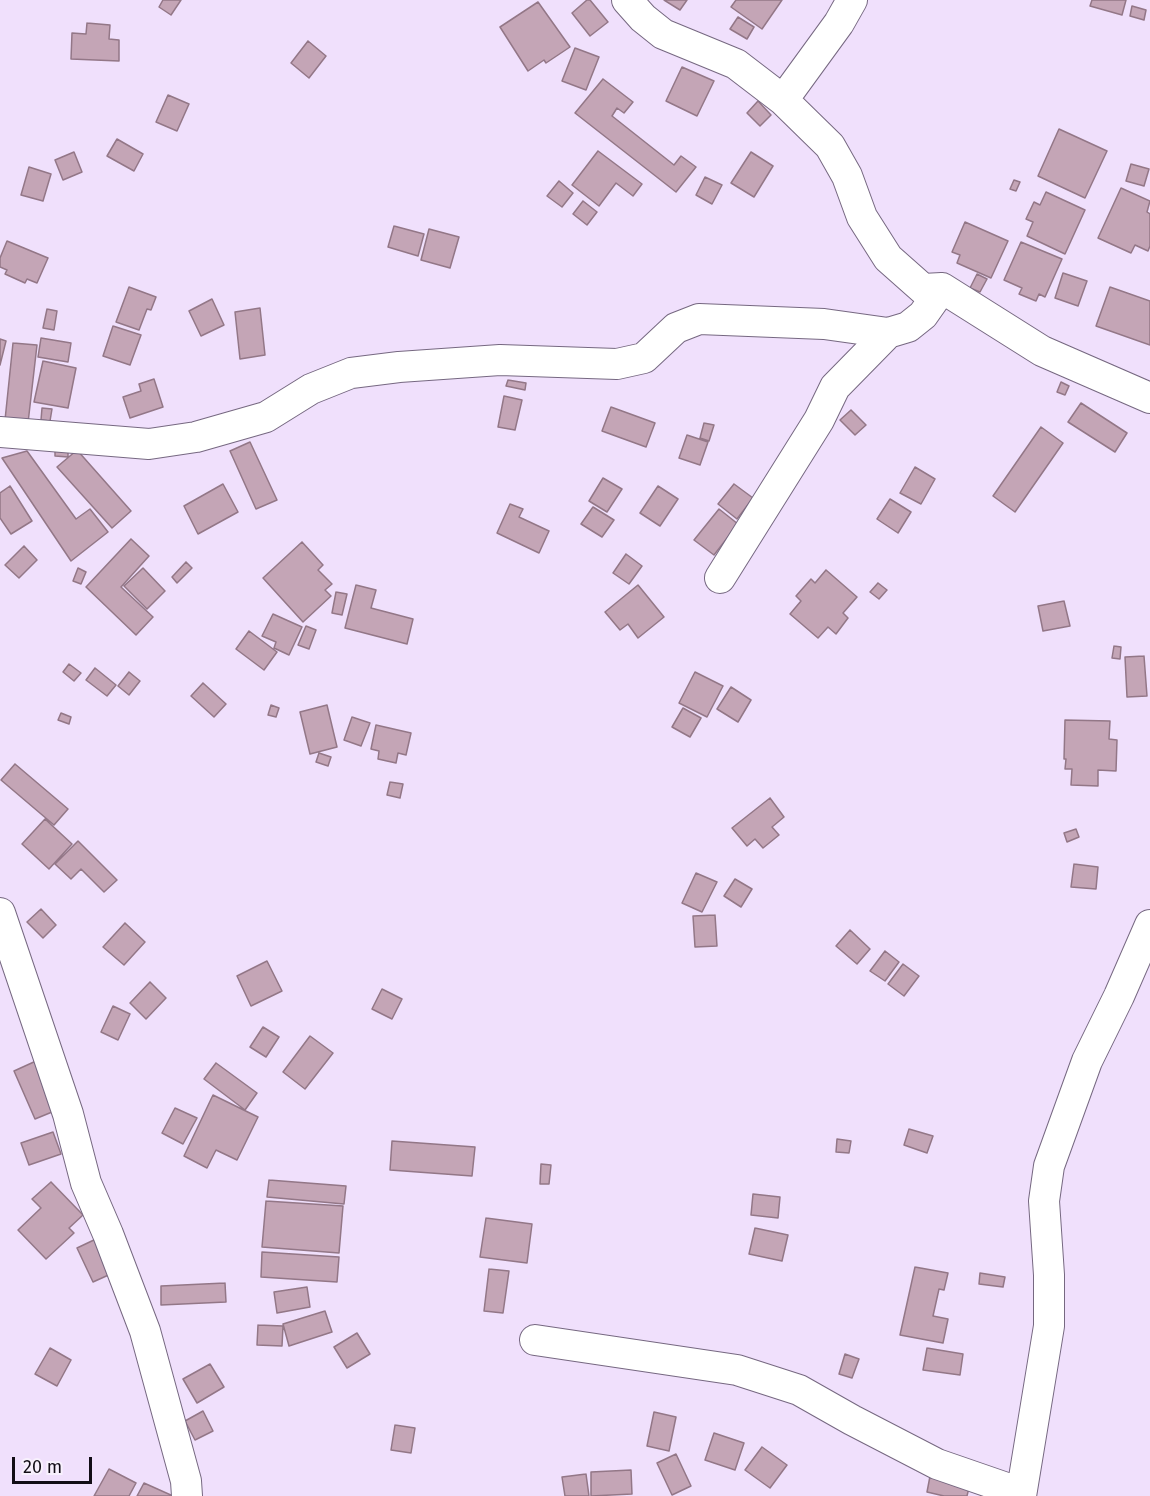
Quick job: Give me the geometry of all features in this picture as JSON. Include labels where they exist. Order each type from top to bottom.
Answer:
[{"type":"street","points":[[627,0],[663,34],[736,64],[783,100],[830,146],[847,176],[862,217],[888,258],[923,289],[942,288],[1042,351],[1150,398]]},
{"type":"street","points":[[783,100],[852,0]]},
{"type":"street","points":[[0,432],[149,444],[196,437],[266,417],[311,389],[351,373],[399,367],[500,360],[617,364],[644,358],[676,328],[699,319],[824,324],[888,333],[908,327],[923,315],[942,288]]},
{"type":"street","points":[[720,578],[819,420],[835,387],[888,333]]},
{"type":"street","points":[[0,913],[13,988],[68,1114],[86,1183],[145,1331],[186,1480],[187,1496]]},
{"type":"street","points":[[535,1340],[737,1370],[799,1390],[937,1464],[1021,1494],[1049,1326],[1049,1275],[1044,1201],[1049,1166],[1087,1061],[1150,925]]},
{"type":"building","points":[[163,0],[181,0],[171,15],[159,7]]},
{"type":"building","points":[[590,0],[608,22],[590,36],[572,13]]},
{"type":"building","points":[[664,0],[687,0],[680,10]]},
{"type":"building","points":[[736,0],[782,0],[762,29],[731,7]]},
{"type":"building","points":[[1092,0],[1126,0],[1122,15],[1090,6]]},
{"type":"building","points":[[538,2],[570,47],[546,63],[544,60],[528,71],[500,27]]},
{"type":"building","points":[[1132,6],[1146,10],[1144,20],[1130,16]]},
{"type":"building","points":[[738,17],[754,27],[747,39],[730,29]]},
{"type":"building","points":[[87,23],[110,25],[109,39],[119,40],[119,61],[71,59],[72,33],[86,34]]},
{"type":"building","points":[[308,41],[326,56],[309,78],[291,63]]},
{"type":"building","points":[[575,48],[599,57],[586,90],[562,81]]},
{"type":"building","points":[[682,67],[714,81],[697,116],[666,101]]},
{"type":"building","points":[[603,79],[633,102],[624,113],[617,108],[612,116],[674,165],[681,156],[696,167],[676,192],[575,113]]},
{"type":"building","points":[[168,95],[189,104],[177,131],[156,122]]},
{"type":"building","points":[[758,101],[771,115],[760,126],[747,113]]},
{"type":"building","points":[[1059,129],[1107,151],[1085,198],[1038,176]]},
{"type":"building","points":[[117,139],[143,154],[134,171],[107,156]]},
{"type":"building","points":[[598,151],[642,184],[633,196],[616,183],[599,206],[572,185]]},
{"type":"building","points":[[74,152],[82,172],[63,180],[55,160]]},
{"type":"building","points":[[751,152],[773,166],[754,197],[731,183]]},
{"type":"building","points":[[1131,164],[1149,169],[1144,186],[1126,181]]},
{"type":"building","points":[[29,167],[51,174],[43,201],[21,195]]},
{"type":"building","points":[[705,177],[722,185],[712,204],[696,195]]},
{"type":"building","points":[[1014,180],[1020,182],[1016,191],[1010,189]]},
{"type":"building","points":[[559,181],[573,193],[562,207],[547,196]]},
{"type":"building","points":[[1121,188],[1150,201],[1147,212],[1150,214],[1148,251],[1135,245],[1131,253],[1098,238]]},
{"type":"building","points":[[1046,192],[1085,210],[1065,254],[1027,236],[1033,222],[1026,219],[1034,202],[1040,205]]},
{"type":"building","points":[[583,201],[597,212],[587,225],[573,214]]},
{"type":"building","points":[[965,222],[1008,241],[991,278],[957,263],[960,255],[952,252]]},
{"type":"building","points":[[394,226],[424,234],[418,256],[388,247]]},
{"type":"building","points":[[429,229],[459,237],[450,268],[421,260]]},
{"type":"building","points":[[7,241],[48,258],[37,283],[27,279],[25,283],[5,274],[7,270],[0,267],[0,258]]},
{"type":"building","points":[[1021,242],[1062,259],[1045,297],[1039,294],[1036,301],[1019,294],[1022,288],[1004,280]]},
{"type":"building","points":[[1063,273],[1087,281],[1078,306],[1055,298]]},
{"type":"building","points":[[977,274],[987,279],[980,292],[970,288]]},
{"type":"building","points":[[129,287],[156,297],[151,310],[147,309],[139,330],[116,322]]},
{"type":"building","points":[[1110,287],[1150,301],[1150,345],[1096,326]]},
{"type":"building","points":[[212,299],[224,325],[201,336],[189,311]]},
{"type":"building","points":[[260,308],[265,355],[240,359],[235,312]]},
{"type":"building","points":[[47,309],[57,311],[54,330],[43,328]]},
{"type":"building","points":[[113,326],[141,335],[130,365],[103,356]]},
{"type":"building","points":[[41,338],[71,343],[68,362],[38,357]]},
{"type":"building","points":[[0,339],[6,341],[0,365]]},
{"type":"building","points":[[13,343],[37,345],[28,423],[5,420]]},
{"type":"building","points":[[43,361],[76,368],[68,408],[34,402]]},
{"type":"building","points":[[154,379],[163,407],[130,418],[123,397],[141,391],[139,384]]},
{"type":"building","points":[[508,380],[526,383],[525,390],[506,386]]},
{"type":"building","points":[[1061,382],[1069,386],[1065,395],[1057,392]]},
{"type":"building","points":[[504,396],[522,400],[515,430],[498,427]]},
{"type":"building","points":[[1081,403],[1127,433],[1115,452],[1068,422]]},
{"type":"building","points":[[611,407],[655,423],[646,447],[602,431]]},
{"type":"building","points":[[42,408],[52,409],[50,421],[41,420]]},
{"type":"building","points":[[851,410],[866,425],[855,435],[840,420]]},
{"type":"building","points":[[704,423],[714,425],[709,441],[700,438]]},
{"type":"building","points":[[1041,427],[1063,443],[1015,512],[993,496]]},
{"type":"building","points":[[687,435],[708,442],[700,465],[679,458]]},
{"type":"building","points":[[250,442],[277,500],[256,509],[230,451]]},
{"type":"building","points":[[55,449],[68,450],[68,457],[55,456]]},
{"type":"building","points":[[77,450],[131,511],[112,528],[57,467]]},
{"type":"building","points":[[27,451],[76,519],[90,509],[108,532],[71,561],[2,458]]},
{"type":"building","points":[[915,467],[935,479],[921,504],[900,493]]},
{"type":"building","points":[[603,478],[622,489],[607,512],[589,501]]},
{"type":"building","points":[[223,484],[238,512],[198,534],[184,506]]},
{"type":"building","points":[[734,484],[753,498],[737,519],[718,504]]},
{"type":"building","points":[[10,486],[32,521],[11,534],[0,518],[0,493]]},
{"type":"building","points":[[658,486],[678,499],[660,526],[640,513]]},
{"type":"building","points":[[890,499],[911,512],[898,533],[877,519]]},
{"type":"building","points":[[510,504],[523,509],[519,517],[549,531],[539,553],[497,533]]},
{"type":"building","points":[[593,507],[614,520],[602,537],[581,524]]},
{"type":"building","points":[[719,509],[738,524],[714,555],[694,540]]},
{"type":"building","points":[[131,539],[149,556],[121,587],[153,617],[136,635],[86,587]]},
{"type":"building","points":[[302,542],[323,565],[318,570],[332,584],[325,590],[331,596],[303,622],[263,578]]},
{"type":"building","points":[[24,546],[37,560],[19,578],[5,565]]},
{"type":"building","points":[[626,554],[642,566],[629,584],[613,573]]},
{"type":"building","points":[[186,562],[192,568],[177,583],[172,577]]},
{"type":"building","points":[[78,568],[86,572],[81,584],[73,581]]},
{"type":"building","points":[[143,568],[165,591],[147,609],[124,586]]},
{"type":"building","points":[[826,570],[857,597],[843,613],[848,618],[836,634],[828,627],[818,638],[790,614],[801,601],[796,596],[811,579],[815,583]]},
{"type":"building","points":[[878,583],[887,590],[879,599],[870,592]]},
{"type":"building","points":[[356,585],[376,590],[371,608],[413,619],[407,644],[345,628]]},
{"type":"building","points":[[638,585],[664,617],[638,638],[628,624],[620,630],[605,612]]},
{"type":"building","points":[[336,592],[347,594],[342,615],[332,613]]},
{"type":"building","points":[[1064,601],[1070,626],[1043,631],[1038,606]]},
{"type":"building","points":[[273,614],[302,627],[289,655],[274,648],[276,642],[262,636]]},
{"type":"building","points":[[306,626],[316,630],[309,649],[298,645]]},
{"type":"building","points":[[249,631],[277,652],[264,670],[236,649]]},
{"type":"building","points":[[1114,646],[1121,647],[1120,659],[1112,658]]},
{"type":"building","points":[[1144,656],[1147,696],[1127,697],[1125,657]]},
{"type":"building","points":[[69,664],[81,673],[74,681],[63,672]]},
{"type":"building","points":[[95,668],[116,685],[107,696],[86,680]]},
{"type":"building","points":[[129,672],[140,681],[129,695],[118,686]]},
{"type":"building","points":[[695,672],[723,686],[707,717],[679,703]]},
{"type":"building","points":[[203,683],[226,704],[214,717],[191,696]]},
{"type":"building","points":[[731,687],[751,700],[738,722],[717,709]]},
{"type":"building","points":[[271,705],[279,708],[276,717],[268,715]]},
{"type":"building","points":[[327,705],[337,747],[310,754],[300,712]]},
{"type":"building","points":[[683,708],[701,718],[690,737],[672,727]]},
{"type":"building","points":[[61,713],[71,717],[69,724],[58,720]]},
{"type":"building","points":[[352,717],[370,723],[361,746],[344,740]]},
{"type":"building","points":[[1065,720],[1110,721],[1109,739],[1117,740],[1116,771],[1098,770],[1098,786],[1071,785],[1072,769],[1065,769],[1066,759],[1064,759]]},
{"type":"building","points":[[376,725],[411,733],[406,755],[398,753],[396,763],[378,759],[379,751],[371,749]]},
{"type":"building","points":[[319,753],[331,757],[328,766],[316,762]]},
{"type":"building","points":[[15,764],[68,809],[54,825],[1,780]]},
{"type":"building","points":[[390,782],[403,784],[400,798],[387,795]]},
{"type":"building","points":[[770,798],[784,817],[772,827],[779,835],[763,848],[755,839],[747,846],[732,828]]},
{"type":"building","points":[[45,819],[72,844],[49,869],[22,844]]},
{"type":"building","points":[[1076,829],[1079,837],[1067,842],[1064,833]]},
{"type":"building","points":[[78,841],[117,880],[104,892],[81,869],[71,879],[55,864]]},
{"type":"building","points":[[1074,864],[1098,867],[1096,889],[1071,887]]},
{"type":"building","points":[[696,873],[717,882],[702,912],[682,903]]},
{"type":"building","points":[[735,879],[752,889],[741,907],[724,896]]},
{"type":"building","points":[[41,909],[56,925],[43,938],[27,922]]},
{"type":"building","points":[[715,915],[717,946],[695,947],[693,916]]},
{"type":"building","points":[[125,923],[145,942],[124,965],[103,947]]},
{"type":"building","points":[[850,930],[870,949],[857,964],[836,946]]},
{"type":"building","points":[[885,951],[899,962],[885,981],[870,971]]},
{"type":"building","points":[[267,961],[282,991],[251,1006],[237,976]]},
{"type":"building","points":[[903,964],[919,976],[904,996],[888,984]]},
{"type":"building","points":[[150,982],[166,998],[146,1019],[130,1003]]},
{"type":"building","points":[[382,989],[402,999],[392,1019],[372,1009]]},
{"type":"building","points":[[113,1006],[130,1014],[118,1040],[101,1032]]},
{"type":"building","points":[[263,1027],[279,1037],[266,1057],[250,1047]]},
{"type":"building","points":[[310,1036],[333,1053],[305,1089],[283,1072]]},
{"type":"building","points":[[36,1061],[57,1110],[35,1119],[14,1071]]},
{"type":"building","points":[[216,1063],[257,1093],[245,1110],[204,1079]]},
{"type":"building","points":[[213,1095],[258,1117],[237,1160],[216,1150],[207,1168],[184,1156]]},
{"type":"building","points":[[175,1108],[197,1118],[183,1144],[162,1133]]},
{"type":"building","points":[[909,1129],[933,1136],[927,1153],[904,1145]]},
{"type":"building","points":[[53,1132],[61,1154],[29,1165],[21,1143]]},
{"type":"building","points":[[837,1139],[851,1141],[849,1153],[836,1152]]},
{"type":"building","points":[[392,1141],[475,1147],[472,1176],[390,1170]]},
{"type":"building","points":[[541,1164],[551,1165],[549,1184],[540,1184]]},
{"type":"building","points":[[269,1180],[346,1186],[344,1204],[267,1197]]},
{"type":"building","points":[[51,1182],[83,1215],[69,1228],[74,1233],[46,1259],[18,1230],[41,1208],[32,1199]]},
{"type":"building","points":[[753,1194],[780,1197],[778,1218],[751,1215]]},
{"type":"building","points":[[266,1201],[343,1206],[339,1253],[262,1247]]},
{"type":"building","points":[[486,1218],[532,1224],[527,1263],[480,1257]]},
{"type":"building","points":[[755,1228],[788,1235],[782,1261],[749,1254]]},
{"type":"building","points":[[96,1239],[113,1273],[93,1282],[77,1248]]},
{"type":"building","points":[[262,1252],[339,1257],[337,1282],[261,1277]]},
{"type":"building","points":[[915,1267],[948,1273],[944,1290],[939,1289],[933,1316],[948,1319],[943,1343],[900,1335]]},
{"type":"building","points":[[489,1269],[509,1271],[503,1313],[484,1311]]},
{"type":"building","points":[[980,1273],[1005,1277],[1003,1287],[979,1284]]},
{"type":"building","points":[[225,1283],[226,1302],[161,1305],[161,1286]]},
{"type":"building","points":[[307,1287],[310,1307],[277,1313],[274,1292]]},
{"type":"building","points":[[325,1311],[332,1332],[289,1346],[283,1324]]},
{"type":"building","points":[[258,1325],[283,1326],[282,1346],[257,1345]]},
{"type":"building","points":[[357,1333],[370,1354],[347,1368],[334,1347]]},
{"type":"building","points":[[50,1348],[71,1360],[57,1386],[35,1374]]},
{"type":"building","points":[[927,1348],[963,1354],[960,1375],[923,1370]]},
{"type":"building","points":[[845,1354],[859,1359],[852,1378],[839,1374]]},
{"type":"building","points":[[210,1364],[224,1387],[197,1403],[183,1379]]},
{"type":"building","points":[[203,1411],[213,1431],[195,1440],[185,1421]]},
{"type":"building","points":[[654,1412],[676,1417],[669,1451],[647,1446]]},
{"type":"building","points":[[395,1425],[415,1428],[411,1453],[391,1450]]},
{"type":"building","points":[[714,1433],[744,1443],[735,1470],[705,1460]]},
{"type":"building","points":[[762,1447],[787,1465],[770,1488],[745,1470]]},
{"type":"building","points":[[676,1454],[691,1486],[672,1495],[657,1463]]},
{"type":"building","points":[[109,1469],[136,1483],[129,1496],[94,1496]]},
{"type":"building","points":[[631,1470],[632,1494],[591,1496],[591,1472]]},
{"type":"building","points":[[931,1471],[971,1479],[967,1496],[944,1496],[927,1492]]},
{"type":"building","points":[[586,1474],[589,1496],[565,1496],[562,1477]]},
{"type":"building","points":[[144,1483],[173,1496],[137,1496]]}]
